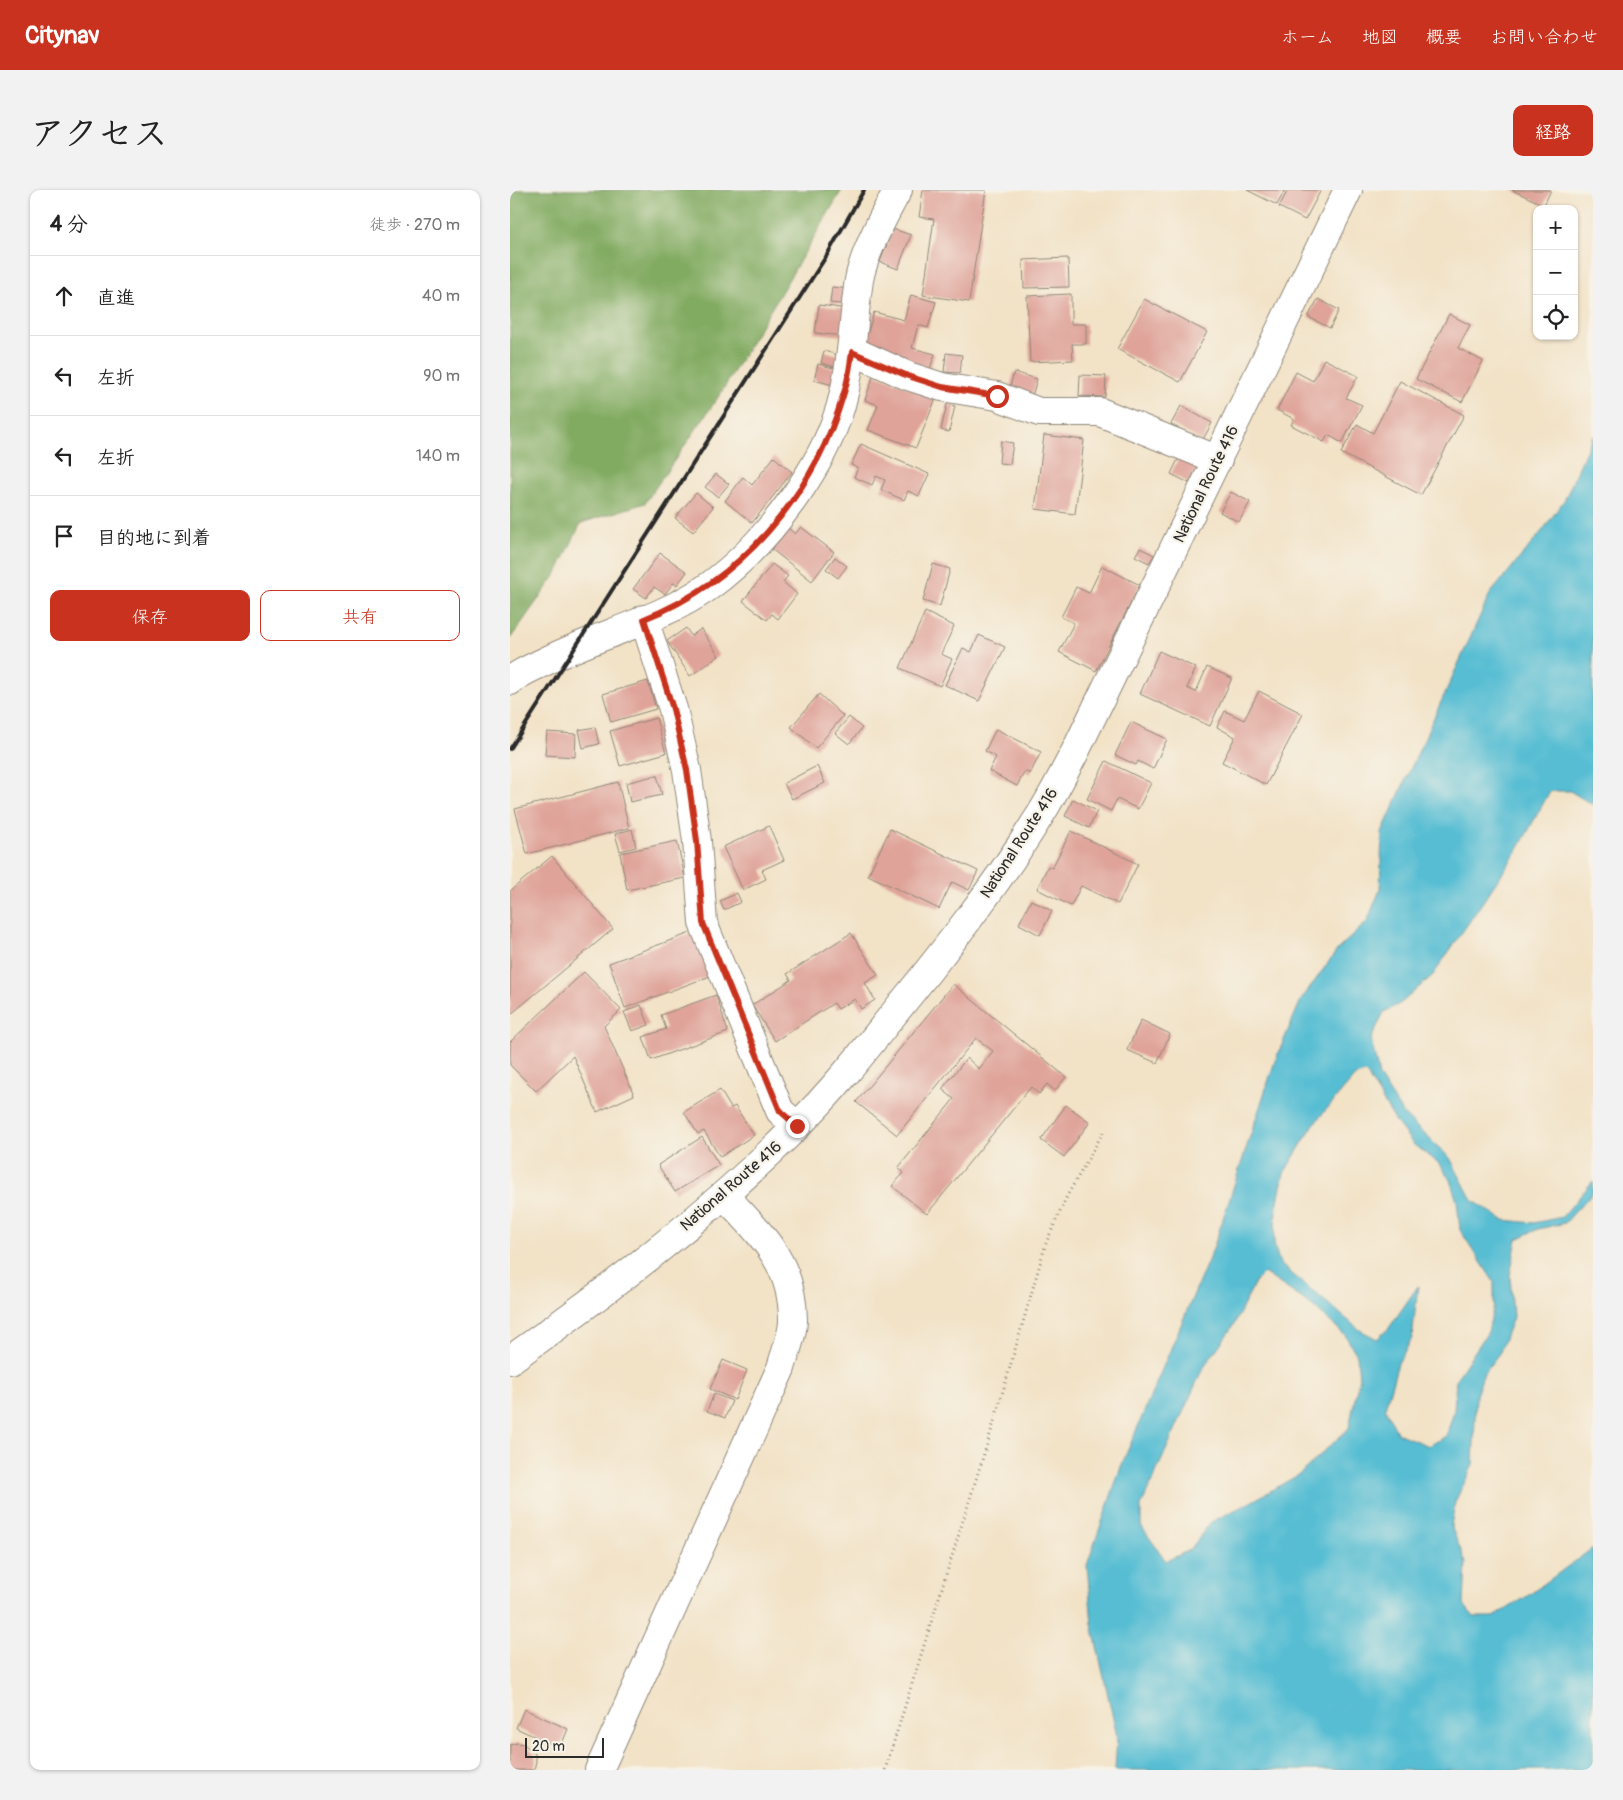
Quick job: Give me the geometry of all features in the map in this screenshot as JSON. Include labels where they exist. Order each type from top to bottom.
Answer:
[{"type":"main road","points":[[510,681],[574,647],[673,607],[707,588],[751,551],[784,512],[808,477],[832,428],[844,395],[852,352],[860,279],[881,222],[898,190]]},
{"type":"main road","name":"National Route 416","points":[[510,1360],[583,1308],[724,1195],[797,1126],[865,1049],[939,959],[1037,820],[1074,754],[1348,190]]},
{"type":"main road","points":[[852,352],[908,376],[942,387],[997,396],[1039,412],[1100,412],[1218,460]]},
{"type":"main road","points":[[644,619],[673,709],[687,770],[697,841],[703,923],[780,1111],[797,1126]]},
{"type":"main road","points":[[599,1770],[781,1368],[793,1321],[790,1287],[773,1250],[724,1195]]},
{"type":"path","points":[[885,1770],[927,1642],[1046,1243],[1067,1196],[1104,1131]]},
{"type":"green space","points":[[510,190],[842,190],[721,393],[645,503],[581,523],[557,573],[510,639]]},
{"type":"water","points":[[1593,435],[1593,805],[1570,791],[1550,791],[1516,853],[1433,975],[1401,1003],[1384,1012],[1371,1039],[1379,1076],[1403,1114],[1450,1158],[1472,1200],[1503,1220],[1534,1223],[1562,1217],[1593,1181],[1593,1192],[1565,1223],[1538,1229],[1517,1239],[1510,1275],[1513,1317],[1500,1352],[1484,1373],[1476,1395],[1473,1465],[1455,1502],[1451,1526],[1466,1563],[1464,1605],[1474,1617],[1494,1617],[1526,1597],[1593,1548],[1593,1770],[1115,1770],[1117,1736],[1092,1624],[1087,1565],[1122,1464],[1213,1249],[1275,1061],[1301,1000],[1338,949],[1367,922],[1380,890],[1382,832],[1490,594],[1543,530],[1565,499]],"holes":[[[1366,1073],[1396,1122],[1414,1145],[1440,1164],[1450,1180],[1457,1201],[1460,1230],[1494,1282],[1494,1305],[1488,1332],[1456,1379],[1454,1412],[1446,1436],[1429,1446],[1397,1433],[1385,1408],[1398,1363],[1412,1338],[1418,1286],[1389,1328],[1377,1339],[1360,1330],[1280,1264],[1274,1245],[1276,1211],[1284,1173],[1314,1124],[1355,1076]],[[1264,1273],[1313,1306],[1345,1335],[1357,1355],[1359,1379],[1349,1428],[1300,1474],[1211,1522],[1190,1550],[1166,1561],[1141,1526],[1141,1506],[1202,1370],[1235,1323],[1255,1282]]]},
{"type":"building","points":[[923,190],[986,190],[969,302],[923,295],[934,219],[919,217]]},
{"type":"building","points":[[1247,190],[1285,190],[1277,205]]},
{"type":"building","points":[[1288,190],[1321,190],[1305,220],[1279,207]]},
{"type":"building","points":[[1512,190],[1551,190],[1544,205]]},
{"type":"building","points":[[893,229],[911,235],[898,269],[880,262]]},
{"type":"building","points":[[1068,258],[1069,287],[1024,288],[1023,260]]},
{"type":"building","points":[[832,287],[850,289],[848,305],[830,303]]},
{"type":"building","points":[[1071,294],[1071,324],[1086,324],[1086,344],[1072,344],[1073,360],[1030,362],[1027,296]]},
{"type":"building","points":[[911,295],[936,302],[928,328],[918,325],[912,348],[935,354],[930,369],[879,354],[881,347],[865,342],[874,312],[904,320]]},
{"type":"building","points":[[1144,299],[1207,332],[1180,382],[1117,349]]},
{"type":"building","points":[[1318,299],[1339,310],[1330,328],[1308,317]]},
{"type":"building","points":[[819,305],[848,309],[844,336],[815,333]]},
{"type":"building","points":[[1449,314],[1470,325],[1458,348],[1483,361],[1462,402],[1416,379]]},
{"type":"building","points":[[824,351],[842,356],[839,368],[821,363]]},
{"type":"building","points":[[946,353],[962,355],[960,373],[944,372]]},
{"type":"building","points":[[1324,359],[1358,376],[1346,398],[1362,405],[1342,443],[1328,435],[1324,442],[1291,425],[1294,419],[1277,410],[1296,372],[1313,381]]},
{"type":"building","points":[[818,364],[841,370],[837,386],[814,380]]},
{"type":"building","points":[[1014,372],[1037,379],[1031,400],[1008,394]]},
{"type":"building","points":[[874,374],[936,398],[916,448],[868,430],[878,405],[865,400]]},
{"type":"building","points":[[1080,375],[1106,376],[1105,397],[1079,396]]},
{"type":"building","points":[[1400,381],[1464,415],[1421,495],[1341,453],[1357,424],[1373,433]]},
{"type":"building","points":[[947,404],[955,406],[949,432],[941,430]]},
{"type":"building","points":[[1181,406],[1212,423],[1202,441],[1171,424]]},
{"type":"building","points":[[1044,435],[1084,440],[1075,514],[1035,509]]},
{"type":"building","points":[[1001,441],[1013,443],[1010,464],[999,463]]},
{"type":"building","points":[[861,444],[929,474],[919,496],[908,491],[904,500],[881,490],[885,480],[876,476],[872,485],[854,477],[858,468],[851,465]]},
{"type":"building","points":[[1181,453],[1200,462],[1189,483],[1171,474]]},
{"type":"building","points":[[774,457],[792,472],[752,523],[725,501],[743,477],[752,485]]},
{"type":"building","points":[[716,474],[729,484],[718,497],[705,487]]},
{"type":"building","points":[[1231,492],[1250,502],[1239,522],[1220,512]]},
{"type":"building","points":[[696,493],[713,507],[693,532],[675,518]]},
{"type":"building","points":[[787,527],[795,534],[801,527],[834,552],[812,581],[770,548]]},
{"type":"building","points":[[1140,548],[1154,555],[1149,563],[1135,556]]},
{"type":"building","points":[[660,553],[687,572],[677,585],[673,583],[665,594],[654,587],[646,598],[633,589]]},
{"type":"building","points":[[835,557],[847,566],[838,578],[826,569]]},
{"type":"building","points":[[772,564],[788,576],[783,582],[797,594],[778,619],[772,614],[767,620],[743,601]]},
{"type":"building","points":[[933,564],[950,569],[940,606],[923,601]]},
{"type":"building","points":[[1102,566],[1140,585],[1096,671],[1059,652],[1074,623],[1061,617],[1076,587],[1089,593]]},
{"type":"building","points":[[925,612],[954,626],[941,654],[952,659],[940,686],[900,668]]},
{"type":"building","points":[[686,628],[691,636],[701,629],[719,656],[690,676],[667,641]]},
{"type":"building","points":[[979,635],[1005,647],[979,701],[945,685],[963,648],[971,652]]},
{"type":"building","points":[[1159,651],[1196,668],[1187,688],[1196,692],[1207,667],[1232,678],[1210,726],[1140,694]]},
{"type":"building","points":[[648,681],[656,709],[611,722],[603,694]]},
{"type":"building","points":[[1259,691],[1303,714],[1266,785],[1222,762],[1235,737],[1217,727],[1225,711],[1244,720]]},
{"type":"building","points":[[819,694],[843,716],[816,748],[791,727]]},
{"type":"building","points":[[849,717],[862,728],[849,744],[835,733]]},
{"type":"building","points":[[656,718],[666,753],[620,766],[610,731]]},
{"type":"building","points":[[1131,722],[1167,739],[1153,769],[1138,761],[1136,765],[1115,755]]},
{"type":"building","points":[[595,727],[599,744],[583,748],[579,730]]},
{"type":"building","points":[[996,729],[1041,752],[1030,774],[1025,771],[1017,786],[989,771],[996,757],[985,751]]},
{"type":"building","points":[[547,732],[576,734],[575,757],[545,755]]},
{"type":"building","points":[[1106,761],[1151,783],[1138,809],[1117,799],[1111,811],[1087,799]]},
{"type":"building","points":[[817,766],[825,783],[792,799],[784,783]]},
{"type":"building","points":[[657,775],[662,795],[630,802],[626,783]]},
{"type":"building","points":[[618,782],[629,828],[527,854],[515,809]]},
{"type":"building","points":[[1073,799],[1097,811],[1089,828],[1065,816]]},
{"type":"building","points":[[769,826],[784,860],[762,870],[766,879],[743,890],[723,847]]},
{"type":"building","points":[[632,829],[636,847],[620,851],[615,834]]},
{"type":"building","points":[[890,829],[978,871],[969,890],[952,882],[939,909],[868,875]]},
{"type":"building","points":[[1071,831],[1138,864],[1118,904],[1081,886],[1071,906],[1037,889],[1048,866],[1052,868]]},
{"type":"building","points":[[677,841],[685,878],[627,890],[620,853]]},
{"type":"building","points":[[552,856],[613,929],[510,1015],[510,891]]},
{"type":"building","points":[[737,893],[741,902],[724,910],[720,901]]},
{"type":"building","points":[[1031,900],[1052,911],[1040,935],[1019,924]]},
{"type":"building","points":[[696,931],[713,975],[625,1008],[609,963]]},
{"type":"building","points":[[851,933],[878,975],[865,983],[875,1000],[861,1009],[855,999],[838,1009],[834,1003],[775,1041],[752,1005],[791,980],[787,974]]},
{"type":"building","points":[[584,972],[621,1010],[604,1026],[634,1095],[597,1112],[573,1056],[536,1091],[510,1065],[510,1042]]},
{"type":"building","points":[[953,984],[1066,1077],[1055,1091],[1047,1084],[1039,1094],[1031,1087],[927,1214],[892,1186],[904,1173],[898,1168],[954,1099],[942,1089],[967,1058],[979,1069],[993,1051],[976,1038],[897,1135],[856,1102]]},
{"type":"building","points":[[716,995],[728,1032],[651,1060],[643,1037],[666,1029],[661,1015]]},
{"type":"building","points":[[641,1005],[649,1025],[632,1031],[624,1012]]},
{"type":"building","points":[[1141,1020],[1170,1034],[1157,1063],[1127,1050]]},
{"type":"building","points":[[720,1090],[731,1108],[735,1106],[754,1135],[720,1157],[704,1131],[698,1134],[684,1112]]},
{"type":"building","points":[[1066,1105],[1090,1122],[1064,1157],[1041,1140]]},
{"type":"building","points":[[702,1137],[719,1165],[675,1192],[658,1165]]},
{"type":"building","points":[[723,1360],[747,1370],[735,1400],[710,1389]]},
{"type":"building","points":[[714,1394],[732,1401],[725,1418],[707,1411]]},
{"type":"building","points":[[524,1709],[568,1729],[560,1748],[516,1728]]},
{"type":"building","points":[[524,1744],[535,1754],[534,1770],[510,1770],[510,1745]]},
{"type":"railway","points":[[510,749],[827,255],[864,190]]},
{"type":"route","points":[[797,1126],[780,1111],[703,923],[697,841],[687,770],[673,709],[644,619],[673,607],[707,588],[751,551],[784,512],[808,477],[832,428],[844,395],[852,352],[908,376],[942,387],[997,396]]}]
